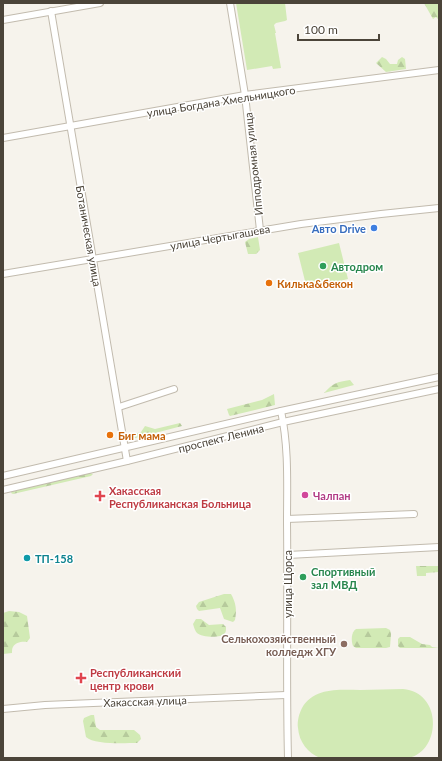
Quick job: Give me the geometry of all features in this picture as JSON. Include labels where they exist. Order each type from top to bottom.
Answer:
[{"type":"street","points":[[3,20],[100,3]]},
{"type":"street","name":"Ипподромная улица","points":[[230,3],[245,95],[260,230]]},
{"type":"street","name":"Ботаническая улица","points":[[51,11],[127,461]]},
{"type":"street","name":"улица Богдана Хмельницкого","points":[[3,138],[245,95],[439,70]]},
{"type":"street","name":"улица Чертыгашева","points":[[3,274],[260,230],[439,208]]},
{"type":"street","name":"проспект Ленина","points":[[3,476],[281,411],[439,377]]},
{"type":"street","points":[[119,407],[174,389]]},
{"type":"street","name":"проспект Ленина","points":[[3,490],[284,422],[439,389]]},
{"type":"street","name":"улица Щорса","points":[[281,411],[286,432],[288,555],[286,695],[288,758]]},
{"type":"street","points":[[287,519],[414,514]]},
{"type":"street","points":[[288,555],[439,548]]},
{"type":"street","name":"Хакасская улица","points":[[3,709],[45,705],[286,695]]},
{"type":"green space","points":[[236,3],[285,3],[287,20],[274,25],[281,68],[273,69],[272,66],[247,70]]},
{"type":"green space","points":[[424,3],[439,3],[439,20],[436,17],[433,19]]},
{"type":"green space","points":[[382,57],[390,64],[397,64],[398,60],[402,57],[405,59],[406,69],[386,72],[376,63]]},
{"type":"green space","points":[[258,237],[260,250],[256,254],[248,254],[245,242],[249,239]]},
{"type":"green space","name":"Автодром","points":[[339,243],[348,279],[307,289],[298,253]]},
{"type":"green space","points":[[350,380],[354,385],[324,393],[330,387],[342,381]]},
{"type":"green space","points":[[274,394],[275,405],[229,415],[227,409],[262,400]]},
{"type":"green space","points":[[180,423],[182,426],[128,440],[127,436],[141,432],[145,426],[155,429]]},
{"type":"green space","points":[[90,473],[93,474],[91,476],[13,494],[11,493],[12,491]]},
{"type":"green space","points":[[416,566],[439,566],[439,572],[426,573],[426,576],[417,576]]},
{"type":"green space","points":[[224,594],[231,594],[234,600],[236,613],[235,620],[233,622],[224,619],[220,608],[199,611],[197,609],[196,606],[199,602]]},
{"type":"green space","points":[[9,611],[19,612],[27,616],[30,638],[27,642],[15,644],[12,648],[12,653],[3,654],[3,613]]},
{"type":"green space","points":[[196,619],[201,619],[209,625],[223,624],[226,627],[225,633],[215,637],[199,634],[197,633],[193,624]]},
{"type":"green space","points":[[386,628],[390,630],[391,634],[390,647],[356,648],[353,646],[352,637],[354,630]]},
{"type":"green space","points":[[400,637],[410,637],[422,644],[439,648],[400,648],[398,646],[398,639]]},
{"type":"green space","points":[[403,689],[416,692],[425,700],[431,710],[433,722],[432,733],[427,744],[420,753],[409,758],[320,758],[308,750],[300,738],[298,718],[302,708],[313,696],[336,690]]},
{"type":"green space","points":[[94,715],[96,727],[100,730],[134,730],[140,735],[141,739],[137,743],[110,743],[90,740],[86,737],[83,721],[84,718]]},
{"type":"place","name":"Авто Drive","points":[[374,228]]},
{"type":"place","name":"Автодром","points":[[323,266]]},
{"type":"place","name":"Килька&бекон","points":[[269,283]]},
{"type":"place","name":"Биг мама","points":[[110,435]]},
{"type":"place","name":"Чалпан","points":[[305,495]]},
{"type":"place","name":"Хакасская Республиканская Больница","points":[[100,496]]},
{"type":"place","name":"ТП-158","points":[[27,558]]},
{"type":"place","name":"Спортивный зал МВД","points":[[303,577]]},
{"type":"place","name":"Селькохозяйственный колледж ХГУ","points":[[344,644]]},
{"type":"place","name":"Республиканский центр крови","points":[[81,678]]}]
